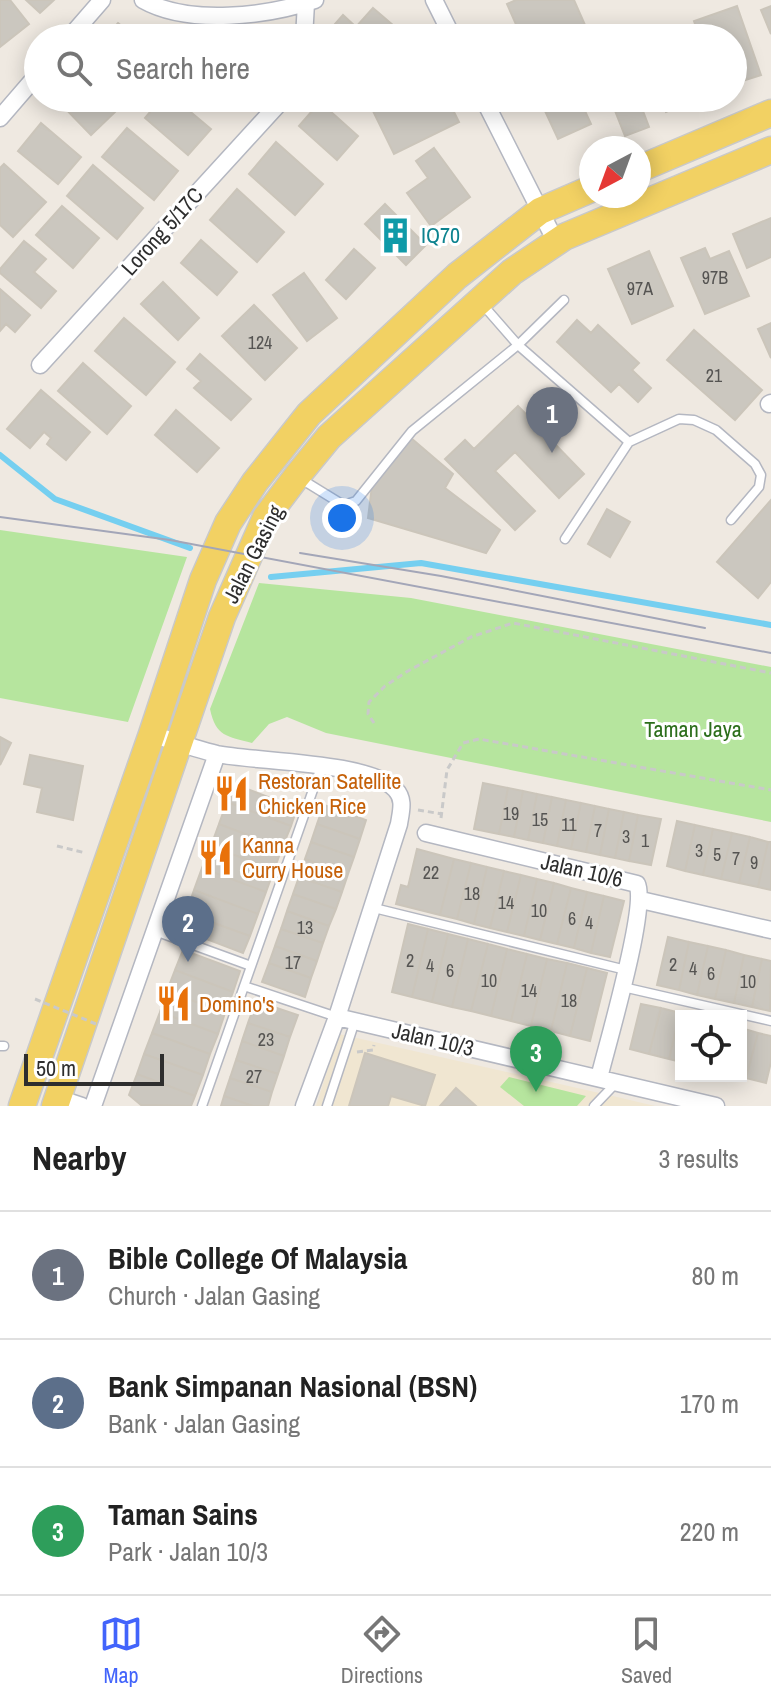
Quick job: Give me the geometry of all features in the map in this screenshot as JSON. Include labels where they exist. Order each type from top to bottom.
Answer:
[{"type":"main road","points":[[651,164],[771,113]]},
{"type":"main road","name":"Jalan Gasing","points":[[65,1103],[178,743],[222,617],[266,517],[329,437],[512,272],[556,242],[771,150]]},
{"type":"main road","name":"Jalan Gasing","points":[[22,1106],[216,546],[228,523],[255,482],[309,414],[457,276],[540,211],[579,194]]},
{"type":"street","points":[[81,24],[102,0]]},
{"type":"street","points":[[143,0],[189,16],[246,14],[310,2],[306,24]]},
{"type":"street","points":[[434,0],[446,24]]},
{"type":"street","points":[[0,118],[24,90]]},
{"type":"street","name":"Lorong 5/17C","points":[[40,365],[271,112]]},
{"type":"street","points":[[490,112],[556,242]]},
{"type":"street","points":[[152,734],[217,754],[357,771],[385,781],[401,797],[400,815],[337,1017],[304,1106]]},
{"type":"street","points":[[93,1106],[217,754]]},
{"type":"street","name":"Jalan 10/6","points":[[432,834],[633,882],[640,888],[641,900],[623,987],[599,1078]]},
{"type":"street","points":[[641,900],[771,930]]},
{"type":"street","name":"Jalan 10/3","points":[[337,1017],[716,1106]]},
{"type":"lane","points":[[297,476],[340,503],[356,501],[412,431],[518,345],[564,300]]},
{"type":"lane","points":[[480,301],[518,345],[629,442]]},
{"type":"lane","points":[[565,539],[629,442],[679,419],[694,420],[716,430],[755,464],[761,475],[759,487],[731,520]]},
{"type":"lane","points":[[202,1106],[321,767]]},
{"type":"lane","points":[[370,907],[626,970]]},
{"type":"lane","points":[[155,931],[251,966]]},
{"type":"lane","points":[[244,986],[337,1017]]},
{"type":"lane","points":[[623,987],[771,1021]]},
{"type":"lane","points":[[327,1106],[355,1021]]},
{"type":"lane","points":[[594,1106],[617,1082]]},
{"type":"path","points":[[374,723],[368,714],[369,702],[385,686],[471,637],[513,623],[771,673]]},
{"type":"path","points":[[432,834],[442,814],[447,770],[463,743],[479,739],[771,790]]},
{"type":"path","points":[[400,815],[442,814]]},
{"type":"path","points":[[57,846],[86,853]]},
{"type":"path","points":[[35,999],[96,1024]]},
{"type":"path","points":[[345,1052],[373,1050],[376,1038]]},
{"type":"shaded area","points":[[339,1034],[617,1097],[655,1106],[316,1106]]},
{"type":"green space","points":[[0,530],[187,557],[128,722],[0,698]]},
{"type":"green space","name":"Taman Jaya","points":[[259,583],[411,598],[771,667],[771,822],[326,733],[287,717],[269,724],[252,743],[229,737],[219,730],[210,709]]},
{"type":"green space","points":[[509,1077],[586,1096],[577,1106],[524,1106],[500,1087]]},
{"type":"building","points":[[0,0],[10,0],[29,24],[24,24],[24,28],[0,47]]},
{"type":"building","points":[[26,0],[54,0],[40,13]]},
{"type":"building","points":[[516,0],[574,0],[585,24],[516,24],[507,4]]},
{"type":"building","points":[[737,6],[743,24],[695,24],[694,21]]},
{"type":"building","points":[[771,6],[771,34],[761,10]]},
{"type":"building","points":[[373,8],[392,24],[359,24]]},
{"type":"building","points":[[343,15],[353,24],[335,24]]},
{"type":"building","points":[[747,35],[761,75],[747,79]]},
{"type":"building","points":[[69,112],[115,112],[91,135]]},
{"type":"building","points":[[150,112],[191,112],[211,129],[188,155],[145,118]]},
{"type":"building","points":[[311,112],[331,112],[358,136],[337,160],[299,126]]},
{"type":"building","points":[[373,112],[454,112],[459,122],[394,154]]},
{"type":"building","points":[[545,112],[585,112],[591,124],[558,139]]},
{"type":"building","points":[[616,112],[643,112],[649,127],[625,136]]},
{"type":"building","points":[[41,123],[81,157],[58,184],[18,151]]},
{"type":"building","points":[[127,128],[178,171],[154,200],[102,157]]},
{"type":"building","points":[[276,142],[323,184],[295,215],[249,174]]},
{"type":"building","points":[[434,148],[470,197],[431,226],[407,193],[428,178],[416,161]]},
{"type":"building","points":[[4,164],[46,202],[13,237],[0,225],[0,168]]},
{"type":"building","points":[[93,165],[143,208],[117,239],[67,196]]},
{"type":"building","points":[[237,189],[284,232],[257,262],[210,220]]},
{"type":"building","name":"IQ70","points":[[385,204],[426,245],[406,265],[365,224]]},
{"type":"building","points":[[62,206],[99,238],[73,268],[36,235]]},
{"type":"building","points":[[771,218],[771,257],[747,268],[733,234]]},
{"type":"building","points":[[201,240],[237,272],[217,295],[181,263]]},
{"type":"building","points":[[24,241],[46,259],[34,272],[56,291],[41,308],[0,273]]},
{"type":"building","points":[[705,248],[710,259],[729,251],[749,296],[705,314],[681,258]]},
{"type":"building","points":[[354,249],[375,268],[346,299],[326,280]]},
{"type":"building","points":[[649,251],[673,306],[632,324],[608,269]]},
{"type":"building","points":[[304,273],[337,318],[307,341],[273,295]]},
{"type":"building","points":[[163,282],[199,318],[178,340],[141,304]]},
{"type":"building","points":[[0,289],[30,315],[15,332],[6,324],[0,331]]},
{"type":"building","points":[[254,305],[297,348],[265,380],[222,336]]},
{"type":"building","points":[[124,318],[175,362],[146,395],[95,351]]},
{"type":"building","points":[[577,320],[591,333],[598,325],[639,363],[632,370],[651,388],[638,402],[619,384],[611,392],[557,342]]},
{"type":"building","points":[[771,323],[771,358],[758,329]]},
{"type":"building","points":[[694,330],[762,390],[735,420],[667,360]]},
{"type":"building","points":[[200,354],[251,399],[231,420],[194,388],[201,381],[187,369]]},
{"type":"building","points":[[83,363],[131,406],[107,434],[58,391]]},
{"type":"building","points":[[41,390],[90,432],[66,460],[47,444],[51,438],[44,432],[30,448],[7,429]]},
{"type":"building","points":[[518,406],[584,474],[559,498],[515,452],[495,471],[535,511],[515,530],[445,459],[465,440],[474,449]]},
{"type":"building","points":[[176,410],[219,448],[197,472],[155,435]]},
{"type":"building","points":[[411,438],[453,474],[445,488],[500,530],[486,553],[368,518],[372,486]]},
{"type":"building","points":[[771,500],[771,582],[758,598],[717,562]]},
{"type":"building","points":[[607,509],[630,522],[610,557],[588,544]]},
{"type":"building","points":[[0,737],[11,743],[0,765]]},
{"type":"building","points":[[30,755],[83,766],[73,820],[37,812],[42,788],[24,784]]},
{"type":"building","points":[[483,783],[508,788],[499,834],[474,829]]},
{"type":"building","points":[[234,784],[297,808],[291,826],[227,802]]},
{"type":"building","points":[[508,788],[523,791],[514,837],[499,834]]},
{"type":"building","points":[[523,791],[537,794],[528,840],[514,837]]},
{"type":"building","points":[[537,794],[552,797],[543,843],[528,840]]},
{"type":"building","points":[[552,797],[566,800],[557,846],[543,843]]},
{"type":"building","points":[[566,800],[581,803],[571,849],[557,846]]},
{"type":"building","points":[[227,802],[291,826],[282,848],[219,824]]},
{"type":"building","points":[[581,803],[595,806],[586,852],[571,849]]},
{"type":"building","points":[[324,805],[366,820],[360,839],[317,824]]},
{"type":"building","points":[[595,806],[609,809],[600,855],[586,852]]},
{"type":"building","points":[[609,809],[624,812],[615,858],[600,855]]},
{"type":"building","points":[[624,812],[638,815],[629,861],[615,858]]},
{"type":"building","points":[[638,815],[661,819],[651,865],[629,861]]},
{"type":"building","points":[[677,821],[695,825],[685,871],[667,866]]},
{"type":"building","points":[[219,824],[282,848],[274,870],[211,846]]},
{"type":"building","points":[[317,824],[360,839],[354,857],[311,842]]},
{"type":"building","points":[[695,825],[713,829],[703,875],[685,871]]},
{"type":"building","points":[[713,829],[732,833],[721,879],[703,875]]},
{"type":"building","points":[[732,833],[750,837],[739,883],[721,879]]},
{"type":"building","points":[[750,837],[768,842],[758,887],[739,883]]},
{"type":"building","points":[[311,842],[354,857],[348,874],[305,859]]},
{"type":"building","points":[[768,842],[771,842],[771,890],[758,887]]},
{"type":"building","points":[[211,846],[274,870],[266,892],[202,868]]},
{"type":"building","points":[[417,849],[454,859],[440,915],[396,904],[401,885],[408,887]]},
{"type":"building","points":[[305,859],[348,874],[342,892],[299,877]]},
{"type":"building","points":[[454,859],[471,863],[457,919],[440,915]]},
{"type":"building","points":[[471,863],[487,867],[474,924],[457,919]]},
{"type":"building","points":[[487,867],[504,871],[490,928],[474,924]]},
{"type":"building","points":[[202,868],[266,892],[258,914],[194,890]]},
{"type":"building","points":[[504,871],[521,875],[507,932],[490,928]]},
{"type":"building","points":[[521,875],[537,879],[524,936],[507,932]]},
{"type":"building","points":[[299,877],[342,892],[336,909],[293,894]]},
{"type":"building","points":[[537,879],[554,883],[540,940],[524,936]]},
{"type":"building","points":[[554,883],[571,888],[557,944],[540,940]]},
{"type":"building","points":[[571,888],[587,892],[574,948],[557,944]]},
{"type":"building","points":[[194,890],[258,914],[250,936],[186,913]]},
{"type":"building","points":[[587,892],[604,896],[591,953],[574,948]]},
{"type":"building","points":[[293,894],[336,909],[329,926],[287,911]]},
{"type":"building","points":[[604,896],[624,901],[610,957],[591,953]]},
{"type":"building","points":[[287,911],[329,926],[323,943],[281,929]]},
{"type":"building","points":[[186,913],[250,936],[243,953],[180,929]]},
{"type":"building","points":[[408,924],[428,929],[412,997],[392,992]]},
{"type":"building","points":[[281,929],[323,943],[317,961],[275,946]]},
{"type":"building","points":[[428,929],[448,934],[432,1002],[412,997]]},
{"type":"building","points":[[448,934],[468,939],[452,1007],[432,1002]]},
{"type":"building","points":[[668,937],[689,942],[679,990],[657,985]]},
{"type":"building","points":[[468,939],[488,944],[471,1011],[452,1007]]},
{"type":"building","points":[[689,942],[708,946],[697,995],[679,990]]},
{"type":"building","points":[[488,944],[507,949],[491,1016],[471,1011]]},
{"type":"building","points":[[275,946],[317,961],[311,978],[269,963]]},
{"type":"building","points":[[708,946],[726,950],[715,999],[697,995]]},
{"type":"building","points":[[507,949],[527,954],[511,1021],[491,1016]]},
{"type":"building","points":[[183,950],[240,971],[233,992],[175,970]]},
{"type":"building","points":[[726,950],[744,955],[734,1003],[715,999]]},
{"type":"building","points":[[527,954],[547,959],[531,1026],[511,1021]]},
{"type":"building","points":[[744,955],[762,959],[752,1007],[734,1003]]},
{"type":"building","points":[[547,959],[567,963],[551,1031],[531,1026]]},
{"type":"building","points":[[762,959],[771,961],[770,1011],[752,1007]]},
{"type":"building","points":[[269,963],[311,978],[305,997],[262,982]]},
{"type":"building","points":[[567,963],[587,968],[570,1036],[551,1031]]},
{"type":"building","points":[[587,968],[607,973],[590,1041],[570,1036]]},
{"type":"building","points":[[175,970],[233,992],[225,1013],[167,991]]},
{"type":"building","points":[[167,991],[225,1013],[218,1034],[160,1012]]},
{"type":"building","points":[[256,1001],[298,1015],[290,1037],[248,1023]]},
{"type":"building","points":[[641,1004],[661,1008],[649,1054],[630,1049]]},
{"type":"building","points":[[661,1008],[675,1012],[675,1034],[669,1059],[649,1054]]},
{"type":"building","points":[[160,1012],[218,1034],[210,1054],[152,1033]]},
{"type":"building","points":[[248,1023],[290,1037],[284,1056],[242,1041]]},
{"type":"building","points":[[747,1030],[758,1033],[747,1074]]},
{"type":"building","points":[[152,1033],[210,1054],[203,1075],[144,1054]]},
{"type":"building","points":[[758,1033],[771,1036],[771,1062],[766,1083],[747,1078]]},
{"type":"building","points":[[675,1034],[675,1060],[669,1059]]},
{"type":"building","points":[[242,1041],[284,1056],[278,1074],[236,1060]]},
{"type":"building","points":[[365,1053],[435,1075],[425,1106],[391,1096],[388,1106],[349,1106]]},
{"type":"building","points":[[144,1054],[203,1075],[195,1096],[137,1074]]},
{"type":"building","points":[[236,1060],[278,1074],[272,1092],[230,1078]]},
{"type":"building","points":[[137,1074],[195,1096],[191,1106],[141,1105],[129,1095]]},
{"type":"building","points":[[230,1078],[272,1092],[268,1106],[253,1106],[224,1096]]},
{"type":"building","points":[[456,1088],[476,1106],[440,1106]]},
{"type":"building","points":[[224,1096],[253,1106],[221,1106]]},
{"type":"waterway","points":[[0,455],[55,499],[190,548]]},
{"type":"waterway","points":[[271,577],[421,563],[771,625]]},
{"type":"tram line","points":[[0,517],[170,540],[771,653]]},
{"type":"tram line","points":[[300,553],[441,576],[705,628]]},
{"type":"place","name":"IQ70","points":[[395,235]]},
{"type":"place","name":"Bible College Of Malaysia","points":[[552,453]]},
{"type":"place","name":"Restoran Satellite Chicken Rice","points":[[232,794]]},
{"type":"place","name":"Kanna Curry House","points":[[216,858]]},
{"type":"place","name":"Bank Simpanan Nasional (BSN)","points":[[188,962]]},
{"type":"place","name":"Domino's","points":[[173,1004]]},
{"type":"place","name":"Taman Sains","points":[[536,1092]]}]
